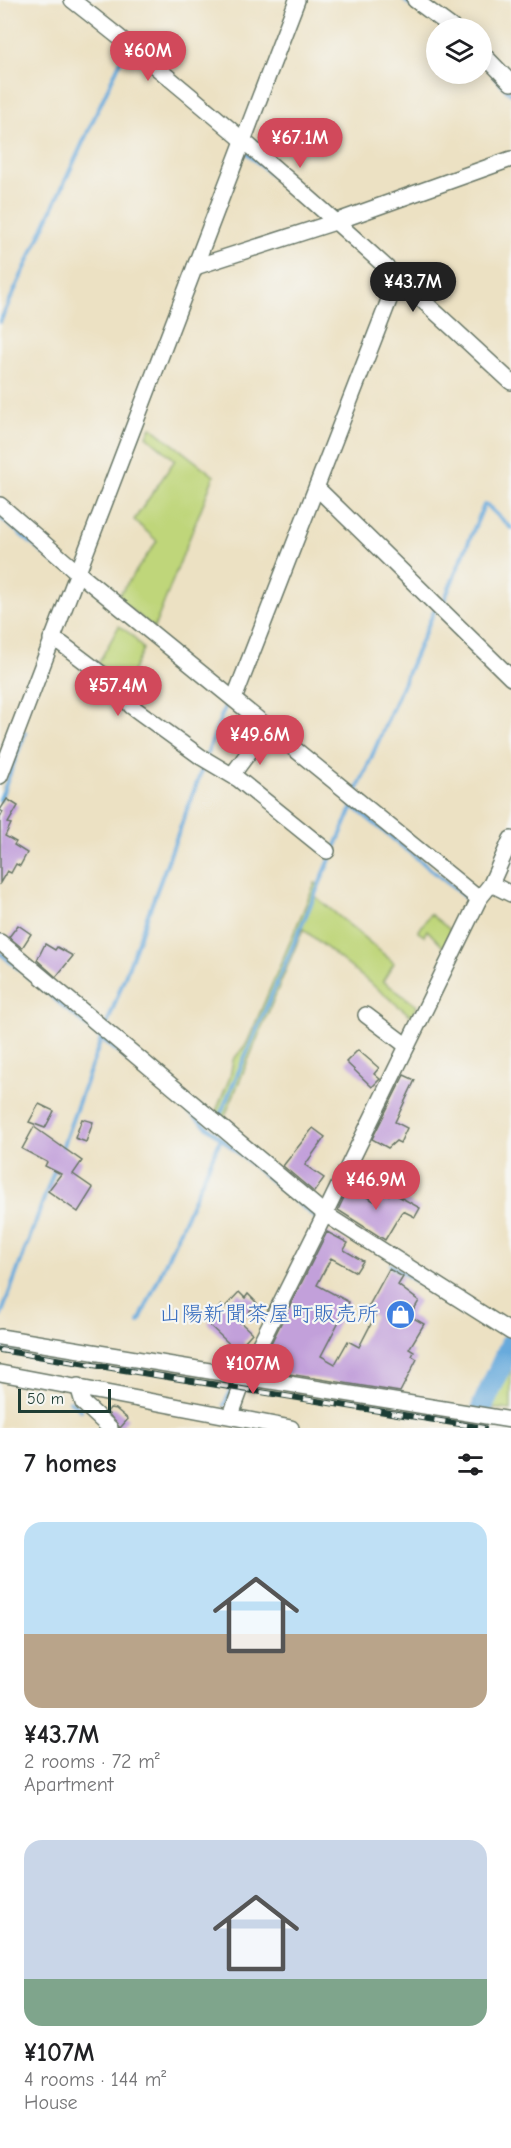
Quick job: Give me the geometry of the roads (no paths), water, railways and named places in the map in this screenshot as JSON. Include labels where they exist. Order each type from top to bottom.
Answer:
[{"type":"street","points":[[72,0],[244,140],[395,280],[511,382]]},
{"type":"street","points":[[0,776],[56,642],[77,572],[297,0]]},
{"type":"street","points":[[415,0],[439,18]]},
{"type":"street","points":[[492,63],[511,83]]},
{"type":"street","points":[[195,267],[335,222],[511,159]]},
{"type":"street","points":[[234,699],[395,280]]},
{"type":"street","points":[[316,488],[511,678]]},
{"type":"street","points":[[0,505],[77,572],[479,899]]},
{"type":"street","points":[[56,642],[128,694],[131,706],[205,760],[232,775],[327,851]]},
{"type":"street","points":[[232,775],[261,736]]},
{"type":"street","points":[[219,1428],[229,1414],[325,1214],[403,1044],[479,899],[492,880],[511,838]]},
{"type":"street","points":[[492,880],[511,894]]},
{"type":"street","points":[[0,942],[325,1214],[511,1332]]},
{"type":"street","points":[[366,1015],[403,1044]]},
{"type":"street","points":[[0,1337],[244,1381],[500,1422]]},
{"type":"street","points":[[0,1373],[229,1414],[291,1428]]},
{"type":"street","points":[[78,1386],[83,1402],[110,1428]]},
{"type":"waterway","points":[[404,0],[413,7]]},
{"type":"waterway","points":[[0,322],[126,49]]},
{"type":"waterway","points":[[494,76],[511,94]]},
{"type":"waterway","points":[[245,151],[302,202]]},
{"type":"waterway","points":[[443,603],[484,505],[487,505],[511,528]]},
{"type":"waterway","points":[[0,517],[55,563]]},
{"type":"waterway","points":[[356,793],[435,609]]},
{"type":"waterway","points":[[206,757],[226,704]]},
{"type":"waterway","points":[[0,800],[25,733]]},
{"type":"waterway","points":[[106,1027],[204,764]]},
{"type":"waterway","points":[[349,803],[471,902],[469,905]]},
{"type":"waterway","points":[[220,1115],[353,806]]},
{"type":"waterway","points":[[0,953],[317,1219]]},
{"type":"waterway","points":[[61,1151],[103,1034]]},
{"type":"waterway","points":[[139,1322],[221,1138]]},
{"type":"waterway","points":[[0,1318],[56,1166]]},
{"type":"waterway","points":[[390,1265],[441,1296]]},
{"type":"waterway","points":[[483,1405],[511,1344]]},
{"type":"waterway","points":[[0,1346],[145,1368]]},
{"type":"waterway","points":[[224,1405],[235,1384]]},
{"type":"waterway","points":[[70,1401],[81,1410]]},
{"type":"railway","points":[[0,1350],[484,1428]]},
{"type":"place","name":"山陽新聞茶屋町販売所","points":[[400,1314]]}]
